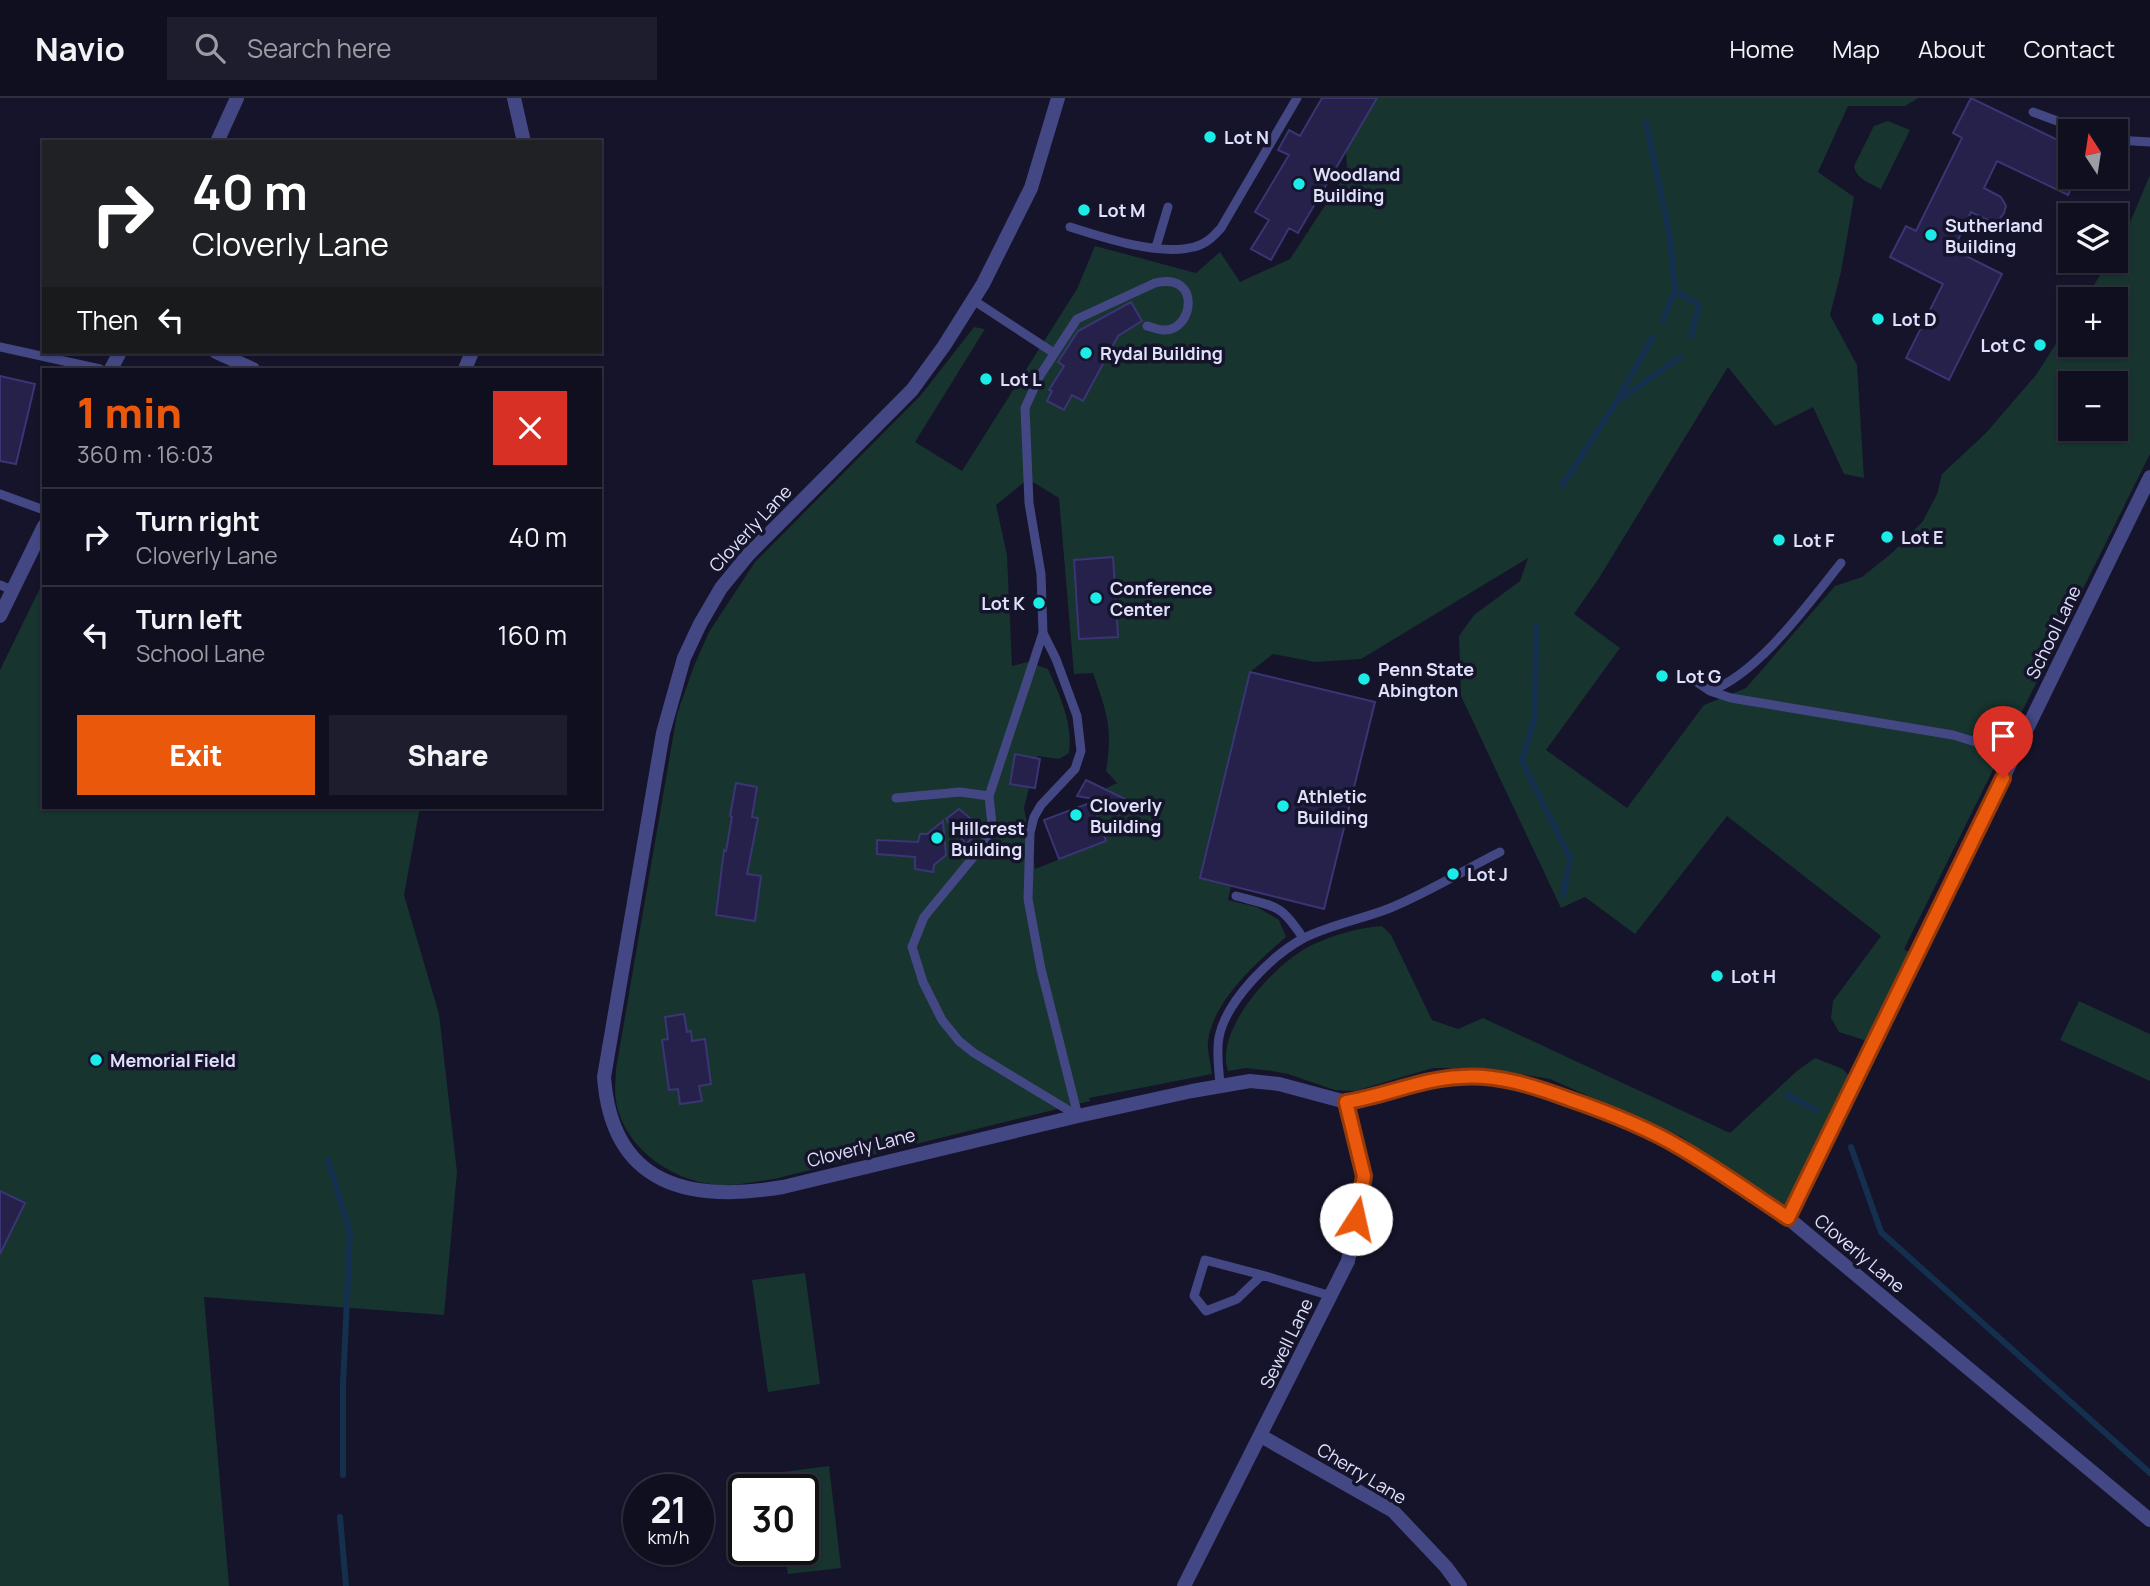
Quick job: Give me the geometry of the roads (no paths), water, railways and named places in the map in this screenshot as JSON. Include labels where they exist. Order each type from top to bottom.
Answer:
[{"type":"street","points":[[218,140],[237,98]]},
{"type":"street","points":[[514,98],[524,140]]},
{"type":"street","name":"Cloverly Lane","points":[[1058,98],[1031,188],[973,300],[944,346],[912,390],[748,555],[721,588],[684,658],[663,733],[604,1077],[606,1102],[622,1145],[659,1179],[689,1190],[749,1193],[1220,1085],[1250,1081],[1279,1084],[1346,1102],[1373,1098],[1432,1080],[1463,1076],[1496,1078],[1538,1087],[1627,1121],[1680,1147],[1788,1218],[2150,1520]]},
{"type":"street","points":[[220,354],[251,368]]},
{"type":"street","name":"School Lane","points":[[1788,1218],[2150,477]]},
{"type":"street","points":[[0,616],[6,588],[42,529]]},
{"type":"street","name":"Sewell Lane","points":[[1184,1586],[1348,1261],[1364,1176],[1346,1102]]},
{"type":"street","name":"Cherry Lane","points":[[1261,1436],[1393,1511],[1447,1567],[1460,1586]]},
{"type":"lane","points":[[1070,227],[1099,236],[1174,250],[1196,247],[1211,239],[1221,228],[1297,98]]},
{"type":"lane","points":[[2033,112],[2058,121]]},
{"type":"lane","points":[[2128,141],[2150,142]]},
{"type":"lane","points":[[1156,247],[1168,207]]},
{"type":"lane","points":[[1078,1116],[959,1041],[942,1020],[916,963],[912,947],[924,917],[985,843],[992,824],[989,796],[1043,633],[1040,563],[1029,503],[1025,408],[1071,326],[1087,313],[1166,280],[1184,287],[1189,300],[1188,311],[1182,321],[1163,331],[1147,326]]},
{"type":"lane","points":[[973,300],[1054,354]]},
{"type":"lane","points":[[0,347],[95,368]]},
{"type":"lane","points":[[0,494],[42,509]]},
{"type":"lane","points":[[1710,691],[1728,684],[1759,658],[1842,563]]},
{"type":"lane","points":[[1043,633],[1056,659],[1077,716],[1082,751],[1075,769],[1041,805],[1034,817],[1030,833],[1028,899],[1041,969],[1078,1116]]},
{"type":"lane","points":[[1691,678],[1710,691],[1731,698],[1953,735],[2015,754]]},
{"type":"lane","points":[[896,798],[960,792],[989,796]]},
{"type":"lane","points":[[1220,1085],[1217,1051],[1219,1034],[1227,1016],[1248,986],[1276,956],[1303,938],[1387,909],[1500,852]]},
{"type":"lane","points":[[1237,896],[1276,906],[1288,915],[1303,938]]},
{"type":"lane","points":[[1262,1275],[1237,1299],[1206,1311],[1194,1296],[1205,1260],[1262,1275],[1331,1296]]},
{"type":"waterway","points":[[1646,122],[1670,237],[1675,291],[1663,320]]},
{"type":"waterway","points":[[1675,291],[1699,305],[1691,336]]},
{"type":"waterway","points":[[1562,486],[1617,401],[1652,338]]},
{"type":"waterway","points":[[1619,400],[1680,357]]},
{"type":"waterway","points":[[1536,625],[1535,717],[1522,761],[1570,858],[1563,896]]},
{"type":"waterway","points":[[1787,1095],[1816,1110]]},
{"type":"waterway","points":[[1851,1147],[1881,1232],[2150,1473]]},
{"type":"waterway","points":[[328,1160],[350,1232],[343,1385],[343,1475]]},
{"type":"waterway","points":[[340,1517],[346,1586]]},
{"type":"place","name":"Lot N","points":[[1210,137]]},
{"type":"place","name":"Woodland Building","points":[[1299,184]]},
{"type":"place","name":"Lot M","points":[[1084,210]]},
{"type":"place","name":"Sutherland Building","points":[[1931,235]]},
{"type":"place","name":"Lot D","points":[[1878,319]]},
{"type":"place","name":"Lot C","points":[[2040,345]]},
{"type":"place","name":"Rydal Building","points":[[1086,353]]},
{"type":"place","name":"Lot L","points":[[986,379]]},
{"type":"place","name":"Lot E","points":[[1887,537]]},
{"type":"place","name":"Lot F","points":[[1779,540]]},
{"type":"place","name":"Conference Center","points":[[1096,598]]},
{"type":"place","name":"Lot K","points":[[1039,603]]},
{"type":"place","name":"Lot G","points":[[1662,676]]},
{"type":"place","name":"Penn State Abington","points":[[1364,679]]},
{"type":"place","name":"Athletic Building","points":[[1283,806]]},
{"type":"place","name":"Cloverly Building","points":[[1076,815]]},
{"type":"place","name":"Hillcrest Building","points":[[937,838]]},
{"type":"place","name":"Lot J","points":[[1453,874]]},
{"type":"place","name":"Lot H","points":[[1717,976]]},
{"type":"place","name":"Memorial Field","points":[[96,1060]]}]
